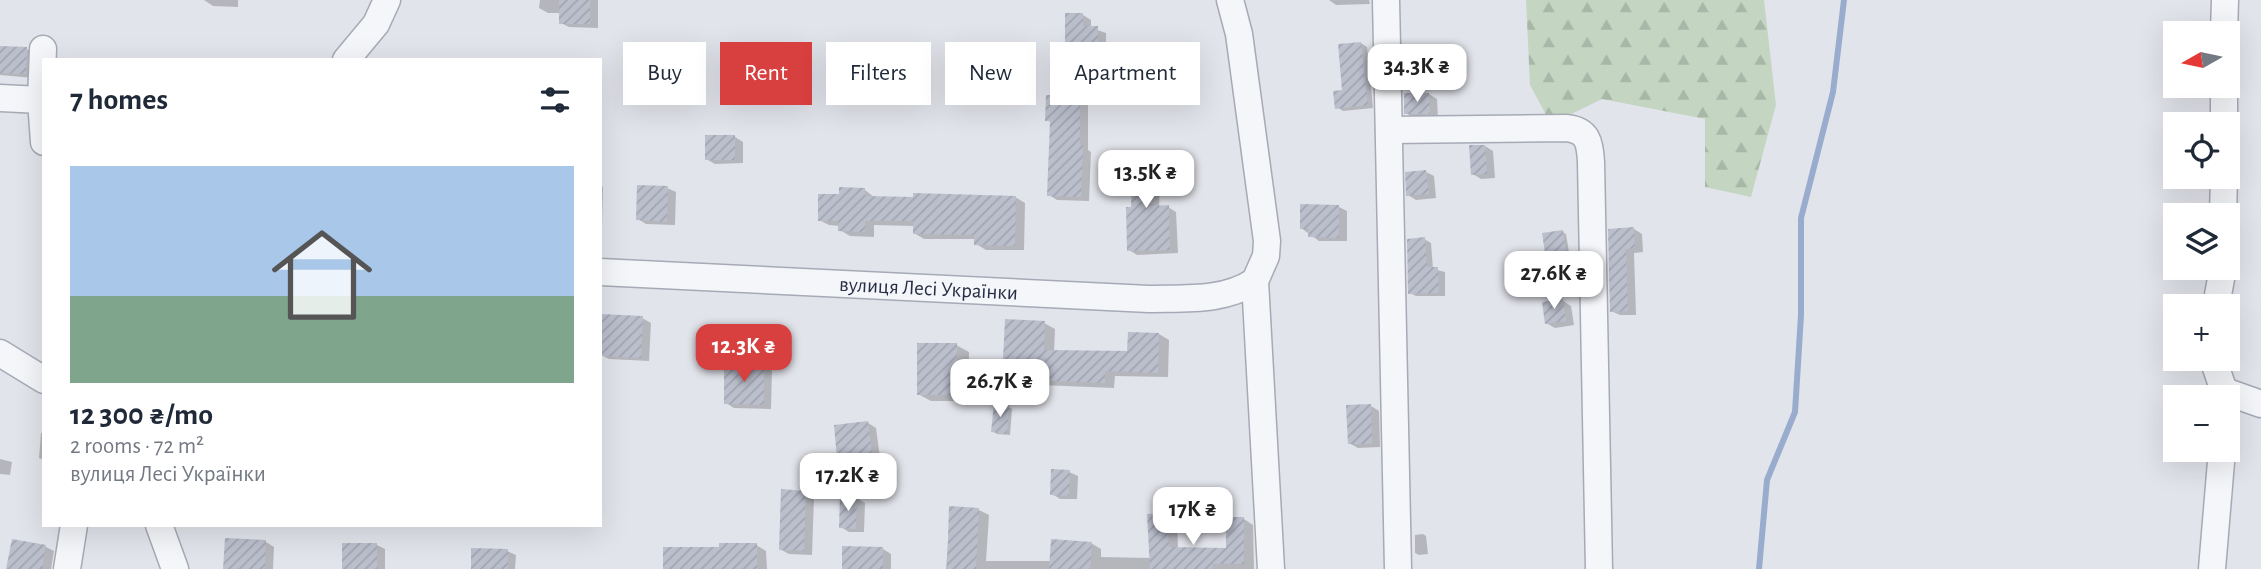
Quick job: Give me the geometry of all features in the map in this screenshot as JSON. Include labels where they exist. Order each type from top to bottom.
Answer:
[{"type":"street","points":[[348,58],[376,24],[387,0]]},
{"type":"street","points":[[1230,0],[1239,34],[1267,241],[1266,256],[1255,281],[1271,569]]},
{"type":"street","points":[[1386,0],[1398,569]]},
{"type":"street","points":[[2224,21],[2225,0]]},
{"type":"street","points":[[43,49],[43,58]]},
{"type":"street","points":[[42,74],[42,114]]},
{"type":"street","points":[[0,98],[41,100]]},
{"type":"street","points":[[1389,130],[1566,128],[1583,133],[1588,139],[1592,176],[1599,569]]},
{"type":"street","name":"вулиця Лесі Українки","points":[[602,272],[1149,299],[1208,298],[1239,292],[1255,281]]},
{"type":"street","points":[[0,353],[42,379]]},
{"type":"street","points":[[2240,399],[2261,404]]},
{"type":"street","points":[[2212,569],[2221,462]]},
{"type":"street","points":[[67,569],[74,527]]},
{"type":"street","points":[[160,527],[175,569]]},
{"type":"green space","points":[[1526,0],[1764,0],[1776,105],[1751,197],[1705,187],[1705,119],[1602,99],[1551,124],[1530,85]]},
{"type":"building","points":[[559,0],[590,0],[590,24],[559,24]]},
{"type":"building","points":[[1065,13],[1083,13],[1083,26],[1098,26],[1098,42],[1065,42]]},
{"type":"building","points":[[1361,42],[1368,105],[1335,109],[1333,91],[1342,90],[1338,44]]},
{"type":"building","points":[[0,46],[27,47],[26,74],[0,73]]},
{"type":"building","points":[[1404,93],[1429,93],[1430,114],[1404,114]]},
{"type":"building","points":[[1046,95],[1050,95],[1050,105],[1080,105],[1080,145],[1083,145],[1081,197],[1047,196],[1050,121],[1045,121]]},
{"type":"building","points":[[705,135],[735,135],[735,160],[705,160]]},
{"type":"building","points":[[1469,145],[1485,145],[1487,174],[1471,175]]},
{"type":"building","points":[[1133,151],[1153,152],[1151,206],[1169,205],[1170,250],[1127,251],[1126,207],[1131,207]]},
{"type":"building","points":[[1426,170],[1429,194],[1406,196],[1405,172]]},
{"type":"building","points":[[637,185],[668,186],[667,222],[636,220]]},
{"type":"building","points":[[839,187],[865,188],[865,196],[913,197],[913,193],[1016,196],[1015,246],[974,245],[974,235],[913,234],[913,221],[865,221],[865,232],[838,231],[838,221],[818,221],[818,194],[839,194]]},
{"type":"building","points":[[1300,204],[1339,205],[1339,238],[1308,237],[1309,229],[1300,229]]},
{"type":"building","points":[[1634,227],[1635,248],[1626,249],[1628,311],[1610,312],[1608,229]]},
{"type":"building","points":[[1563,230],[1566,251],[1545,253],[1542,233]]},
{"type":"building","points":[[1425,237],[1427,267],[1438,267],[1439,293],[1408,294],[1407,239]]},
{"type":"building","points":[[1563,299],[1566,321],[1545,324],[1542,302]]},
{"type":"building","points":[[602,314],[643,316],[641,358],[602,356]]},
{"type":"building","points":[[1005,319],[1045,321],[1044,350],[1127,351],[1128,332],[1159,333],[1158,373],[1105,371],[1105,383],[1002,379]]},
{"type":"building","points":[[917,343],[957,343],[956,395],[917,395]]},
{"type":"building","points":[[724,363],[764,364],[764,405],[724,404]]},
{"type":"building","points":[[994,404],[1009,405],[1007,434],[991,432]]},
{"type":"building","points":[[1371,404],[1372,444],[1348,444],[1346,405]]},
{"type":"building","points":[[868,421],[872,454],[837,458],[834,425]]},
{"type":"building","points":[[1051,469],[1070,470],[1069,496],[1050,495]]},
{"type":"building","points":[[781,489],[806,491],[804,551],[779,550]]},
{"type":"building","points":[[840,496],[857,497],[856,529],[839,528]]},
{"type":"building","points":[[949,506],[979,508],[976,569],[947,569]]},
{"type":"building","points":[[1167,513],[1169,547],[1226,548],[1226,517],[1244,517],[1244,564],[1213,564],[1212,569],[1150,569],[1147,514]]},
{"type":"building","points":[[225,538],[266,540],[265,569],[223,569]]},
{"type":"building","points":[[12,539],[46,545],[42,569],[6,569]]},
{"type":"building","points":[[1051,539],[1092,542],[1090,569],[1049,569]]},
{"type":"building","points":[[342,543],[377,543],[377,569],[342,569]]},
{"type":"building","points":[[719,543],[757,543],[757,569],[663,569],[663,547],[719,547]]},
{"type":"building","points":[[842,546],[883,547],[883,569],[842,569]]},
{"type":"building","points":[[471,548],[508,549],[508,569],[471,569]]},
{"type":"waterway","points":[[1759,569],[1767,480],[1795,412],[1801,315],[1801,218],[1833,92],[1844,0]]}]
